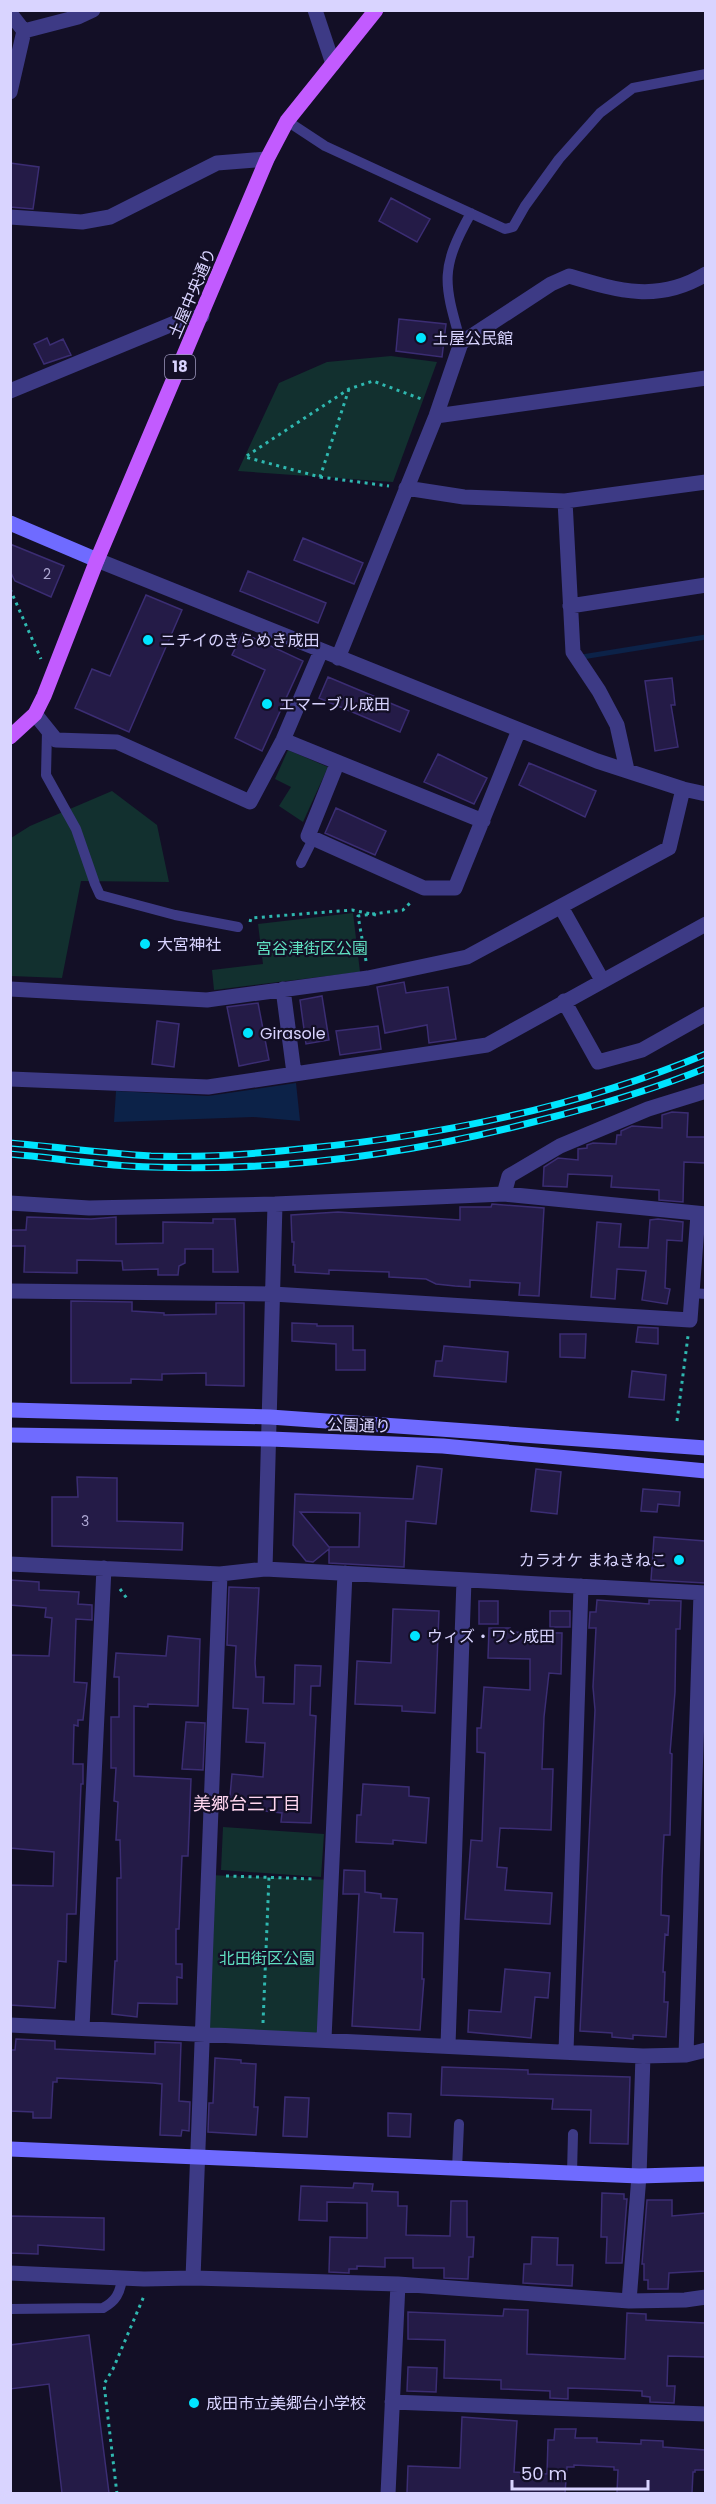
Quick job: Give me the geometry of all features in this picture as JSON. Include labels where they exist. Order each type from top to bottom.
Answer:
[{"type":"main road","name":"土屋中央通り","points":[[10,737],[35,714],[97,560],[267,159],[286,121],[376,10]]},
{"type":"street","points":[[24,31],[78,17],[93,10]]},
{"type":"street","points":[[315,10],[333,64]]},
{"type":"street","points":[[10,13],[24,31]]},
{"type":"street","points":[[10,92],[24,31]]},
{"type":"street","points":[[10,217],[82,222],[110,217],[217,164],[267,159]]},
{"type":"street","points":[[338,658],[438,411],[461,343],[551,284],[569,276],[621,291],[641,293],[690,284],[705,274]]},
{"type":"street","points":[[10,391],[182,320],[202,316]]},
{"type":"street","points":[[438,411],[705,378]]},
{"type":"street","points":[[406,488],[464,497],[565,501],[705,482]]},
{"type":"street","points":[[565,501],[573,652],[599,691],[617,725],[627,770]]},
{"type":"street","points":[[10,523],[519,730],[627,770],[705,794]]},
{"type":"street","points":[[570,606],[705,585]]},
{"type":"street","points":[[35,714],[56,740],[117,742],[250,802],[283,740],[321,651]]},
{"type":"street","points":[[337,764],[308,836],[424,888],[455,888],[519,730]]},
{"type":"street","points":[[283,740],[337,764],[483,821]]},
{"type":"street","points":[[10,989],[207,1000],[368,978],[467,957],[669,848],[683,789]]},
{"type":"street","points":[[561,907],[602,981]]},
{"type":"street","points":[[10,1079],[208,1087],[487,1045],[705,924]]},
{"type":"street","points":[[283,989],[294,1073]]},
{"type":"street","points":[[564,1001],[598,1062],[642,1050],[705,1014]]},
{"type":"street","points":[[504,1194],[508,1176],[560,1146],[648,1108],[705,1091]]},
{"type":"street","points":[[10,1203],[89,1208],[275,1204],[504,1194],[702,1214],[699,1294],[690,1320],[273,1294],[10,1291]]},
{"type":"street","points":[[265,1569],[275,1204]]},
{"type":"street","name":"公園通り","points":[[10,1410],[270,1417],[705,1448]]},
{"type":"street","name":"公園通り","points":[[10,1435],[270,1439],[443,1446],[705,1471]]},
{"type":"street","points":[[10,1564],[220,1574],[265,1569],[703,1593],[686,2055]]},
{"type":"street","points":[[82,2028],[104,1569]]},
{"type":"street","points":[[324,2039],[345,1573]]},
{"type":"street","points":[[193,2278],[220,1574]]},
{"type":"street","points":[[448,2045],[464,1580]]},
{"type":"street","points":[[566,2052],[581,1586]]},
{"type":"street","points":[[10,2025],[643,2056],[686,2055],[705,2050]]},
{"type":"street","points":[[629,2301],[639,2176],[643,2056]]},
{"type":"street","points":[[10,2148],[639,2176],[705,2174]]},
{"type":"street","points":[[10,2273],[122,2279],[193,2278],[398,2284],[629,2301],[685,2300],[705,2297]]},
{"type":"street","points":[[388,2493],[398,2284]]},
{"type":"street","points":[[392,2402],[705,2414]]},
{"type":"lane","points":[[286,121],[332,149],[505,229],[513,227],[525,206],[559,159],[600,113],[633,88],[705,74]]},
{"type":"lane","points":[[461,343],[446,290],[448,266],[457,238],[471,213]]},
{"type":"lane","points":[[47,731],[46,775],[76,829],[94,884],[100,895],[175,915],[238,927]]},
{"type":"lane","points":[[301,863],[313,839]]},
{"type":"lane","points":[[457,2169],[459,2124]]},
{"type":"lane","points":[[572,2173],[573,2134]]},
{"type":"lane","points":[[10,2309],[103,2308],[112,2304],[121,2292],[122,2279]]},
{"type":"path","points":[[406,488],[320,477],[245,457],[349,389],[373,381],[438,411]]},
{"type":"path","points":[[320,477],[349,389]]},
{"type":"path","points":[[10,589],[44,666]]},
{"type":"path","points":[[368,978],[358,916],[403,910],[424,888]]},
{"type":"path","points":[[259,918],[352,910],[376,915]]},
{"type":"path","points":[[677,1420],[690,1320]]},
{"type":"path","points":[[209,1875],[332,1880]]},
{"type":"path","points":[[263,2037],[269,1877]]},
{"type":"path","points":[[206,1953],[328,1956]]},
{"type":"path","points":[[117,2493],[104,2384],[113,2369],[145,2294],[150,2291]]},
{"type":"green space","points":[[391,356],[437,362],[393,482],[238,471],[279,383],[327,362]]},
{"type":"green space","points":[[288,750],[328,767],[303,822],[279,806],[291,787],[275,779]]},
{"type":"green space","points":[[112,791],[157,825],[169,882],[81,881],[62,978],[11,976],[11,838],[30,826]]},
{"type":"green space","name":"宮谷津街区公園","points":[[353,913],[360,972],[214,990],[212,970],[263,964],[258,924]]},
{"type":"green space","points":[[223,1827],[324,1834],[321,1877],[221,1870]]},
{"type":"green space","name":"北田街区公園","points":[[209,1875],[332,1880],[325,2037],[203,2036]]},
{"type":"water","points":[[296,1083],[300,1121],[253,1117],[114,1122],[116,1091],[208,1096]]},
{"type":"building","points":[[10,163],[39,167],[33,209],[10,207]]},
{"type":"building","points":[[391,198],[430,219],[417,242],[379,221]]},
{"type":"building","name":"土屋公民館","points":[[399,319],[446,324],[442,357],[396,351]]},
{"type":"building","points":[[47,338],[50,345],[63,339],[71,355],[44,364],[34,344]]},
{"type":"building","points":[[303,538],[363,563],[354,584],[294,560]]},
{"type":"building","points":[[10,544],[64,566],[51,597],[15,581],[10,571]]},
{"type":"building","points":[[248,571],[326,603],[318,623],[240,591]]},
{"type":"building","name":"ニチイのきらめき成田","points":[[146,595],[182,610],[129,732],[75,708],[92,669],[110,676]]},
{"type":"building","name":"エマーブル成田","points":[[243,633],[303,661],[262,751],[235,738],[265,670],[232,655]]},
{"type":"building","points":[[328,677],[409,711],[400,732],[319,698]]},
{"type":"building","points":[[672,678],[675,705],[671,705],[678,747],[655,751],[645,681]]},
{"type":"building","points":[[438,754],[487,778],[474,804],[424,782]]},
{"type":"building","points":[[529,763],[596,791],[585,817],[519,785]]},
{"type":"building","points":[[336,808],[386,831],[375,855],[325,833]]},
{"type":"building","points":[[404,982],[406,993],[448,987],[456,1039],[429,1043],[427,1025],[385,1033],[377,987]]},
{"type":"building","points":[[322,996],[329,1040],[306,1044],[300,1000]]},
{"type":"building","name":"Girasole","points":[[258,1003],[269,1060],[239,1066],[227,1007]]},
{"type":"building","points":[[157,1021],[179,1024],[174,1067],[152,1064]]},
{"type":"building","points":[[378,1026],[381,1049],[340,1055],[336,1031]]},
{"type":"building","points":[[672,1112],[688,1113],[687,1137],[705,1137],[705,1163],[684,1162],[683,1202],[659,1200],[659,1190],[611,1187],[612,1176],[568,1174],[567,1187],[543,1186],[544,1167],[558,1158],[578,1160],[578,1149],[587,1148],[587,1145],[616,1144],[617,1135],[621,1135],[621,1131],[632,1126],[662,1128],[662,1115]]},
{"type":"building","points":[[492,1204],[544,1208],[539,1296],[519,1295],[520,1283],[470,1280],[470,1287],[436,1284],[426,1279],[389,1277],[389,1272],[329,1270],[329,1274],[295,1272],[291,1215],[338,1212],[460,1220],[460,1207],[491,1207]]},
{"type":"building","points":[[27,1217],[91,1219],[116,1217],[116,1244],[163,1243],[163,1222],[213,1223],[213,1219],[235,1219],[238,1272],[213,1272],[213,1249],[185,1249],[185,1263],[179,1266],[178,1275],[158,1275],[158,1269],[123,1270],[122,1261],[77,1260],[77,1273],[24,1272],[25,1246],[10,1246],[10,1230],[26,1230]]},
{"type":"building","points":[[650,1220],[683,1222],[682,1241],[667,1240],[665,1288],[670,1289],[667,1304],[642,1300],[646,1271],[617,1269],[615,1299],[591,1297],[597,1222],[621,1224],[619,1247],[648,1248]]},
{"type":"building","points":[[71,1301],[132,1302],[132,1311],[164,1313],[164,1315],[216,1314],[216,1303],[244,1303],[244,1386],[206,1385],[206,1373],[162,1374],[162,1380],[131,1379],[131,1383],[71,1383]]},
{"type":"building","points":[[292,1323],[353,1326],[353,1350],[365,1350],[365,1370],[336,1370],[336,1344],[292,1341]]},
{"type":"building","points":[[638,1327],[658,1328],[658,1344],[636,1342]]},
{"type":"building","points":[[560,1334],[586,1334],[585,1358],[560,1357]]},
{"type":"building","points":[[444,1346],[508,1352],[506,1382],[434,1376],[436,1361],[442,1361]]},
{"type":"building","points":[[632,1371],[666,1375],[664,1400],[629,1397]]},
{"type":"building","points":[[417,1466],[442,1469],[436,1524],[406,1521],[404,1567],[329,1563],[329,1549],[313,1562],[306,1561],[293,1545],[295,1494],[413,1499]],"holes":[[[300,1512],[360,1513],[359,1547],[329,1547]]]},
{"type":"building","points":[[536,1469],[561,1472],[557,1514],[531,1511]]},
{"type":"building","points":[[77,1477],[117,1478],[117,1521],[183,1523],[182,1550],[52,1546],[52,1497],[78,1497]]},
{"type":"building","points":[[643,1489],[680,1492],[679,1506],[658,1504],[657,1512],[641,1511]]},
{"type":"building","name":"カラオケ まねきねこ","points":[[654,1537],[705,1541],[705,1583],[651,1580]]},
{"type":"building","points":[[10,1580],[39,1582],[39,1590],[79,1592],[78,1604],[92,1605],[92,1620],[76,1619],[74,1682],[87,1683],[83,1720],[78,1720],[78,1726],[74,1725],[73,1764],[83,1764],[76,1914],[67,1914],[66,1962],[58,1961],[55,2008],[10,2005],[10,1885],[53,1886],[54,1852],[10,1848],[10,1655],[49,1656],[52,1618],[45,1617],[46,1608],[10,1605]]},
{"type":"building","points":[[229,1587],[259,1588],[255,1663],[256,1677],[264,1677],[263,1703],[294,1704],[295,1665],[321,1666],[320,1686],[311,1686],[310,1715],[316,1716],[311,1823],[281,1822],[282,1813],[229,1807],[232,1774],[263,1777],[265,1743],[246,1742],[248,1709],[233,1708],[236,1646],[227,1645]]},
{"type":"building","points":[[597,1600],[649,1604],[649,1600],[681,1601],[680,1629],[676,1629],[675,1692],[670,1753],[672,1754],[670,1835],[664,1835],[662,1876],[661,1915],[669,1916],[668,1935],[665,1934],[663,1972],[665,1972],[664,2002],[668,2002],[666,2037],[633,2035],[633,2039],[612,2037],[612,2033],[580,2031],[595,1710],[593,1687],[596,1628],[589,1628],[590,1612],[596,1612]]},
{"type":"building","points":[[479,1601],[498,1601],[498,1624],[479,1624]]},
{"type":"building","name":"ウィズ・ワン成田","points":[[393,1609],[439,1611],[435,1713],[402,1711],[402,1706],[355,1704],[357,1661],[391,1663]]},
{"type":"building","points":[[550,1611],[570,1611],[570,1627],[550,1627]]},
{"type":"building","points":[[489,1628],[510,1628],[510,1632],[562,1633],[561,1674],[549,1673],[544,1717],[542,1769],[553,1769],[551,1830],[500,1828],[497,1867],[507,1868],[505,1890],[552,1893],[550,1924],[465,1919],[471,1840],[482,1841],[485,1753],[477,1752],[477,1728],[481,1728],[484,1687],[530,1690],[530,1659],[488,1658]]},
{"type":"building","points":[[168,1636],[200,1639],[198,1706],[148,1704],[148,1707],[134,1706],[134,1776],[191,1779],[188,1856],[182,1856],[179,1929],[176,1929],[176,1964],[182,1964],[182,1978],[177,1977],[177,2004],[138,2003],[137,2017],[112,2014],[115,1961],[117,1961],[117,1878],[121,1878],[120,1840],[116,1840],[118,1802],[114,1801],[116,1768],[111,1768],[111,1717],[119,1717],[119,1677],[114,1677],[116,1653],[166,1656]]},
{"type":"building","points":[[186,1722],[205,1723],[203,1770],[182,1769]]},
{"type":"building","points":[[363,1784],[409,1787],[409,1796],[429,1798],[426,1843],[393,1840],[393,1844],[356,1842],[357,1815],[361,1815]]},
{"type":"building","points":[[344,1870],[365,1871],[365,1892],[381,1894],[381,1898],[397,1899],[394,1932],[423,1933],[422,1979],[424,1979],[420,2030],[352,2026],[359,1894],[343,1894]]},
{"type":"building","points":[[505,1969],[550,1973],[548,1998],[535,1997],[531,2038],[468,2032],[469,2010],[501,2012]]},
{"type":"building","points":[[16,2039],[55,2041],[55,2049],[155,2054],[155,2042],[181,2043],[179,2101],[190,2102],[189,2131],[182,2130],[181,2136],[160,2135],[162,2084],[57,2078],[57,2082],[53,2082],[51,2118],[33,2118],[33,2112],[10,2111],[10,2050],[15,2050]]},
{"type":"building","points":[[215,2058],[256,2064],[254,2107],[258,2107],[256,2135],[208,2132],[209,2103],[213,2103]]},
{"type":"building","points":[[442,2067],[528,2070],[528,2074],[630,2077],[628,2144],[590,2143],[591,2110],[552,2109],[553,2099],[441,2095]]},
{"type":"building","points":[[285,2097],[309,2098],[307,2137],[283,2136]]},
{"type":"building","points":[[388,2113],[411,2114],[410,2137],[388,2136]]},
{"type":"building","points":[[354,2183],[373,2184],[372,2191],[398,2192],[398,2206],[407,2206],[406,2235],[450,2236],[451,2201],[467,2201],[467,2237],[474,2237],[473,2257],[469,2257],[468,2279],[444,2278],[444,2268],[413,2268],[413,2258],[385,2258],[385,2267],[357,2266],[357,2269],[349,2269],[349,2273],[329,2272],[330,2237],[367,2238],[367,2203],[327,2202],[327,2221],[299,2220],[301,2186],[353,2188]]},
{"type":"building","points":[[602,2193],[624,2194],[624,2199],[627,2199],[622,2263],[606,2263],[607,2237],[601,2237]]},
{"type":"building","points":[[647,2200],[672,2200],[672,2216],[705,2213],[705,2271],[669,2273],[668,2289],[648,2289],[648,2280],[644,2280],[644,2264],[642,2264]]},
{"type":"building","points":[[10,2216],[104,2218],[104,2250],[38,2245],[38,2254],[10,2253]]},
{"type":"building","points":[[532,2237],[558,2238],[557,2265],[573,2265],[572,2286],[523,2283],[524,2264],[531,2264]]},
{"type":"building","points":[[504,2309],[528,2310],[527,2354],[625,2359],[627,2313],[646,2314],[646,2320],[705,2323],[705,2357],[668,2356],[667,2386],[675,2386],[674,2403],[650,2402],[650,2397],[642,2396],[642,2391],[598,2389],[568,2388],[568,2399],[550,2398],[550,2391],[501,2389],[501,2380],[444,2378],[445,2340],[408,2339],[408,2312],[503,2316]]},
{"type":"building","points":[[89,2335],[109,2493],[62,2493],[49,2384],[10,2389],[10,2345]]},
{"type":"building","points":[[408,2367],[437,2368],[436,2392],[407,2391]]},
{"type":"building","points":[[462,2417],[517,2421],[514,2472],[547,2474],[548,2440],[554,2440],[555,2429],[576,2429],[575,2438],[597,2438],[597,2442],[641,2444],[641,2440],[663,2441],[663,2447],[705,2450],[705,2470],[693,2472],[692,2493],[617,2493],[618,2470],[614,2470],[614,2467],[574,2465],[574,2467],[567,2467],[565,2493],[407,2493],[408,2466],[460,2468]]},
{"type":"waterway","points":[[582,657],[706,637]]},
{"type":"railway","points":[[10,1143],[151,1156],[210,1156],[360,1142],[511,1116],[610,1089],[706,1054]]},
{"type":"railway","points":[[10,1154],[116,1165],[200,1168],[348,1158],[445,1142],[541,1120],[624,1097],[706,1068]]},
{"type":"place","name":"土屋公民館","points":[[421,338]]},
{"type":"place","name":"ニチイのきらめき成田","points":[[148,640]]},
{"type":"place","name":"エマーブル成田","points":[[267,704]]},
{"type":"place","name":"大宮神社","points":[[145,944]]},
{"type":"place","name":"Girasole","points":[[248,1033]]},
{"type":"place","name":"カラオケ まねきねこ","points":[[679,1560]]},
{"type":"place","name":"ウィズ・ワン成田","points":[[415,1636]]},
{"type":"place","name":"成田市立美郷台小学校","points":[[194,2403]]},
{"type":"district","name":"美郷台三丁目","points":[[247,1804]]}]
